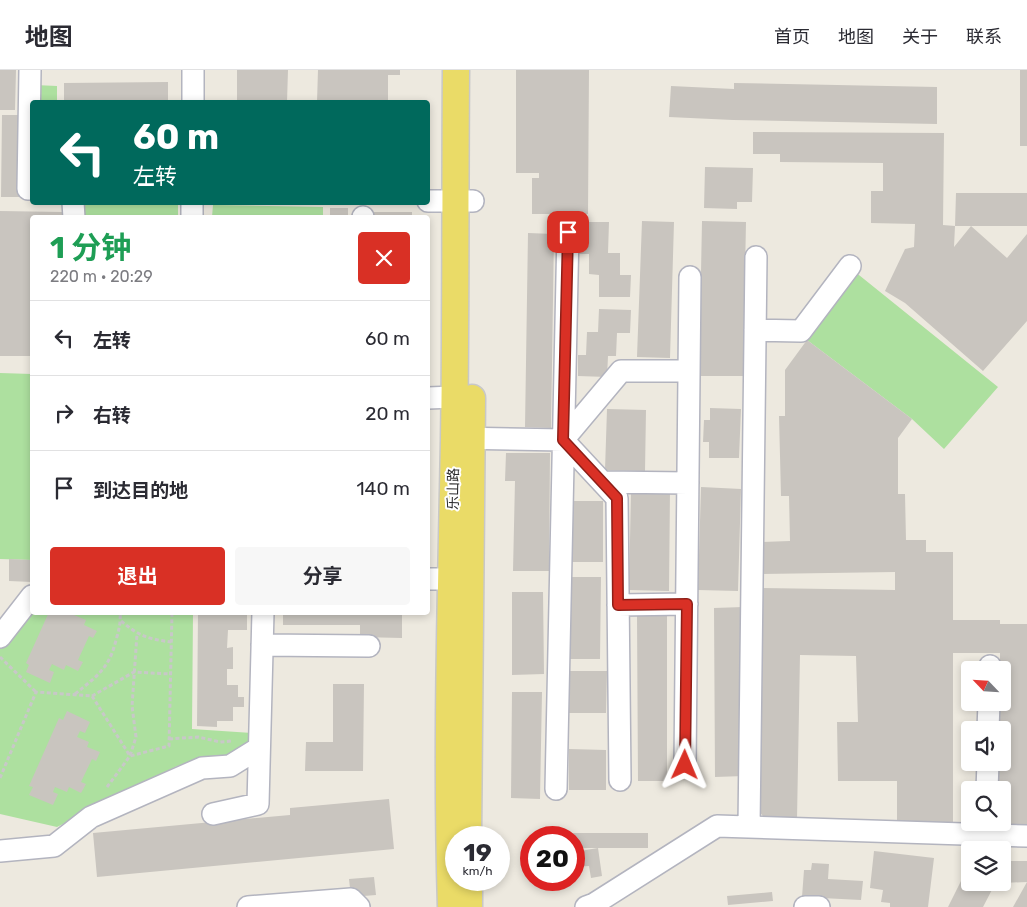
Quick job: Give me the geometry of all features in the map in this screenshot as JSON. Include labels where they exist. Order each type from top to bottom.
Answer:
[{"type":"main road","name":"乐山路","points":[[451,907],[449,838],[449,579],[463,438],[464,201],[456,70]]},
{"type":"main road","name":"乐山路","points":[[463,438],[454,397],[464,201],[474,70]]},
{"type":"main road","name":"乐山路","points":[[449,579],[467,826]]},
{"type":"main road","points":[[469,891],[469,907]]},
{"type":"lane","points":[[30,70],[28,189],[30,189]]},
{"type":"lane","points":[[193,70],[193,100]]},
{"type":"lane","points":[[430,201],[464,201]]},
{"type":"lane","points":[[556,789],[568,232]]},
{"type":"lane","points":[[749,827],[756,257]]},
{"type":"lane","points":[[755,330],[801,331],[850,266]]},
{"type":"lane","points":[[685,765],[690,277]]},
{"type":"lane","points":[[563,440],[621,371],[689,371]]},
{"type":"lane","points":[[430,398],[454,397]]},
{"type":"lane","points":[[463,438],[563,440],[617,498],[620,780]]},
{"type":"lane","points":[[602,482],[688,483]]},
{"type":"lane","points":[[0,637],[30,599]]},
{"type":"lane","points":[[618,605],[687,604]]},
{"type":"lane","points":[[213,814],[258,804],[263,615]]},
{"type":"lane","points":[[262,645],[369,646]]},
{"type":"lane","points":[[0,851],[54,846],[91,816],[202,768],[230,766],[259,746]]},
{"type":"lane","points":[[586,907],[716,826],[961,828]]},
{"type":"lane","points":[[1001,831],[1027,836]]},
{"type":"lane","points":[[248,907],[351,899],[358,907]]},
{"type":"lane","points":[[805,907],[819,907]]},
{"type":"path","points":[[74,695],[98,676],[112,657],[121,621],[120,615]]},
{"type":"path","points":[[130,756],[169,746],[172,615]]},
{"type":"path","points":[[121,621],[136,634],[171,642]]},
{"type":"path","points":[[91,816],[105,790],[130,756],[136,737],[132,706],[136,634]]},
{"type":"path","points":[[0,656],[36,692],[92,696],[134,672],[170,674]]},
{"type":"path","points":[[0,778],[36,692]]},
{"type":"path","points":[[92,696],[130,756]]},
{"type":"path","points":[[169,739],[198,737],[220,742],[246,740],[259,746]]},
{"type":"green space","points":[[35,85],[57,86],[57,100],[34,100]]},
{"type":"green space","points":[[81,205],[178,205],[178,215],[81,215]]},
{"type":"green space","points":[[213,205],[323,207],[323,215],[212,215]]},
{"type":"green space","points":[[854,271],[998,387],[944,449],[912,419],[807,340]]},
{"type":"green space","points":[[0,373],[30,374],[30,560],[0,559]]},
{"type":"green space","points":[[30,614],[193,615],[192,729],[252,733],[253,742],[236,755],[177,766],[57,827],[0,814],[0,645]]},
{"type":"building","points":[[0,70],[16,70],[15,110],[0,110]]},
{"type":"building","points":[[237,70],[288,70],[287,100],[237,100]]},
{"type":"building","points":[[318,70],[400,70],[400,75],[388,75],[388,100],[317,100]]},
{"type":"building","points":[[516,70],[589,70],[588,214],[532,214],[532,178],[539,178],[539,173],[516,173]]},
{"type":"building","points":[[1020,70],[1027,70],[1027,146],[1020,146]]},
{"type":"building","points":[[168,82],[168,100],[64,100],[64,83]]},
{"type":"building","points":[[734,83],[937,87],[937,124],[669,117],[671,86],[734,89]]},
{"type":"building","points":[[2,115],[22,115],[21,197],[1,197]]},
{"type":"building","points":[[753,132],[944,133],[943,225],[955,226],[954,247],[971,226],[1007,258],[1027,234],[1027,321],[983,371],[905,303],[885,291],[905,249],[914,247],[915,224],[871,223],[871,191],[883,191],[883,163],[780,162],[780,154],[753,154]]},
{"type":"building","points":[[705,167],[753,168],[752,202],[737,202],[737,209],[704,208]]},
{"type":"building","points":[[956,193],[1027,193],[1027,226],[955,226]]},
{"type":"building","points":[[330,208],[348,208],[348,215],[330,215]]},
{"type":"building","points":[[0,211],[63,212],[63,215],[30,215],[30,356],[0,356]]},
{"type":"building","points":[[371,212],[412,212],[412,215],[371,215]]},
{"type":"building","points":[[642,221],[674,222],[670,358],[637,357]]},
{"type":"building","points":[[702,221],[746,222],[743,376],[699,376]]},
{"type":"building","points":[[579,222],[609,222],[608,253],[620,253],[620,275],[631,275],[630,297],[599,297],[599,275],[589,274],[589,254],[578,254]]},
{"type":"building","points":[[528,233],[554,234],[551,428],[525,427]]},
{"type":"building","points":[[599,309],[631,310],[630,333],[617,333],[616,356],[608,356],[607,377],[578,376],[578,355],[586,355],[587,332],[598,332]]},
{"type":"building","points":[[807,340],[912,419],[898,438],[898,494],[905,494],[906,540],[926,540],[926,552],[953,552],[953,620],[1000,620],[1000,624],[1027,624],[1027,829],[1011,829],[1011,781],[999,781],[999,771],[1011,771],[1011,721],[999,721],[1000,711],[1011,711],[1011,661],[1000,661],[1000,653],[953,653],[953,825],[897,825],[897,781],[838,781],[837,722],[858,722],[856,656],[800,655],[797,819],[765,819],[757,808],[761,588],[895,590],[895,572],[759,574],[759,542],[790,541],[789,496],[781,496],[779,416],[785,416],[785,370]]},
{"type":"building","points":[[710,408],[741,409],[739,458],[709,458],[709,442],[703,442],[704,420],[710,420]]},
{"type":"building","points":[[607,409],[646,410],[645,471],[605,470]]},
{"type":"building","points":[[506,453],[550,453],[549,571],[513,571],[515,481],[505,481]]},
{"type":"building","points":[[701,487],[741,489],[738,591],[698,590]]},
{"type":"building","points":[[631,490],[670,490],[669,591],[629,590]]},
{"type":"building","points":[[571,501],[603,501],[603,562],[571,562]]},
{"type":"building","points":[[9,559],[30,560],[30,582],[9,581]]},
{"type":"building","points":[[571,577],[601,577],[600,659],[570,659]]},
{"type":"building","points":[[512,592],[543,592],[544,674],[512,675]]},
{"type":"building","points":[[743,607],[744,776],[715,777],[714,608]]},
{"type":"building","points":[[48,615],[74,615],[86,620],[84,625],[97,631],[93,638],[89,636],[78,660],[83,662],[78,671],[66,665],[64,670],[52,664],[49,670],[54,672],[50,683],[26,672],[29,665],[26,663]]},
{"type":"building","points":[[198,615],[247,615],[247,630],[228,630],[227,648],[233,647],[233,669],[227,669],[227,685],[238,685],[238,697],[244,697],[244,707],[233,707],[233,721],[217,721],[217,727],[197,726]]},
{"type":"building","points":[[283,615],[402,615],[402,638],[360,637],[360,625],[283,625]]},
{"type":"building","points":[[637,616],[667,616],[667,781],[638,781]]},
{"type":"building","points":[[570,671],[607,671],[606,713],[569,713]]},
{"type":"building","points":[[333,684],[364,684],[363,771],[305,771],[306,742],[333,742]]},
{"type":"building","points":[[512,692],[542,692],[540,799],[511,798]]},
{"type":"building","points":[[67,711],[90,722],[85,733],[80,731],[77,737],[89,742],[87,747],[100,752],[96,761],[92,759],[81,782],[86,784],[81,793],[69,787],[67,792],[55,787],[53,792],[58,794],[53,805],[29,795],[33,787],[29,786],[59,718],[63,720]]},
{"type":"building","points":[[569,749],[606,750],[606,790],[569,790]]},
{"type":"building","points":[[389,799],[394,849],[97,877],[93,833],[290,815],[290,808]]},
{"type":"building","points":[[585,833],[648,833],[648,848],[585,848]]},
{"type":"building","points":[[598,848],[602,876],[591,878],[589,866],[585,866],[585,850]]},
{"type":"building","points":[[874,851],[934,858],[928,907],[890,907],[890,903],[881,902],[883,890],[870,888]]},
{"type":"building","points":[[1011,861],[1027,861],[1027,882],[1011,883]]},
{"type":"building","points":[[812,863],[829,864],[828,879],[863,881],[861,900],[802,897],[804,870],[811,870]]},
{"type":"building","points":[[374,877],[376,895],[351,897],[349,879]]},
{"type":"building","points":[[961,881],[961,891],[991,891],[983,907],[948,907]]},
{"type":"building","points":[[1027,882],[1027,907],[1013,907]]},
{"type":"building","points":[[772,892],[773,901],[728,905],[727,896]]},
{"type":"route","points":[[568,232],[563,440],[617,498],[618,605],[687,604],[685,765]]}]
